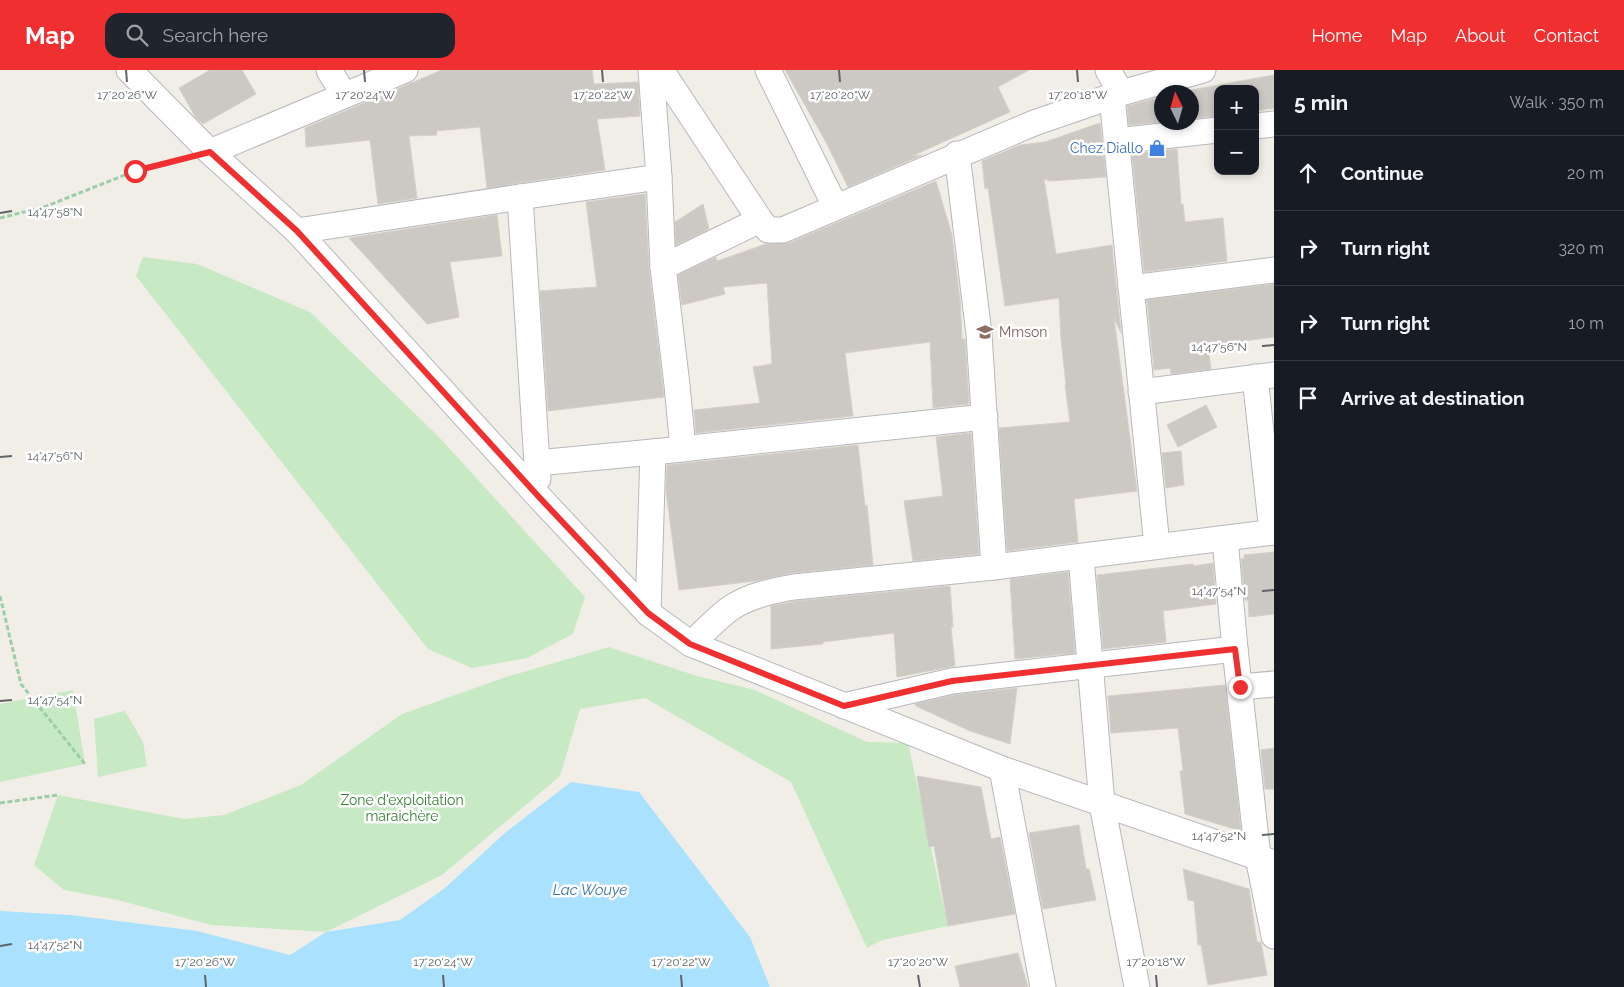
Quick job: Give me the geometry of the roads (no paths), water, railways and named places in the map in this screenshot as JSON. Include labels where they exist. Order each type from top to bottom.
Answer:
[{"type":"street","points":[[129,70],[210,152],[297,231],[539,497],[648,613],[690,644],[1002,769],[1266,860]]},
{"type":"street","points":[[329,70],[344,95]]},
{"type":"street","points":[[210,152],[405,70]]},
{"type":"street","points":[[651,70],[663,267],[683,449]]},
{"type":"street","points":[[661,70],[760,220],[768,230],[774,231],[783,230],[835,206],[1034,123],[1116,95],[1203,70]]},
{"type":"street","points":[[768,70],[835,206]]},
{"type":"street","points":[[1108,70],[1116,95],[1116,140],[1157,546]]},
{"type":"street","points":[[1259,126],[1274,124]]},
{"type":"street","points":[[1116,140],[1214,130]]},
{"type":"street","points":[[958,154],[979,334],[994,567]]},
{"type":"street","points":[[297,231],[659,177]]},
{"type":"street","points":[[520,197],[539,497]]},
{"type":"street","points":[[663,267],[760,220]]},
{"type":"street","points":[[1131,288],[1274,270]]},
{"type":"street","points":[[690,644],[729,610],[745,600],[766,592],[794,587],[1081,557],[1273,532],[1264,376],[1141,392]]},
{"type":"street","points":[[537,463],[985,417]]},
{"type":"street","points":[[648,613],[653,452]]},
{"type":"street","points":[[1225,539],[1235,649],[1266,860],[1274,936]]},
{"type":"street","points":[[1081,557],[1102,804],[1137,987]]},
{"type":"street","points":[[844,706],[952,681],[1235,649]]},
{"type":"street","points":[[1240,687],[1274,684]]},
{"type":"street","points":[[1002,769],[1043,987]]},
{"type":"water","name":"Lac Wouye","points":[[571,782],[639,792],[750,937],[770,987],[0,987],[0,911],[71,915],[197,931],[290,955],[326,932],[400,920],[445,888],[506,832]]},
{"type":"place","name":"Chez Diallo","points":[[1157,148]]},
{"type":"place","name":"Mmson","points":[[985,332]]},
{"type":"park label","name":"Zone d'exploitation maraichère","points":[[402,808]]}]
